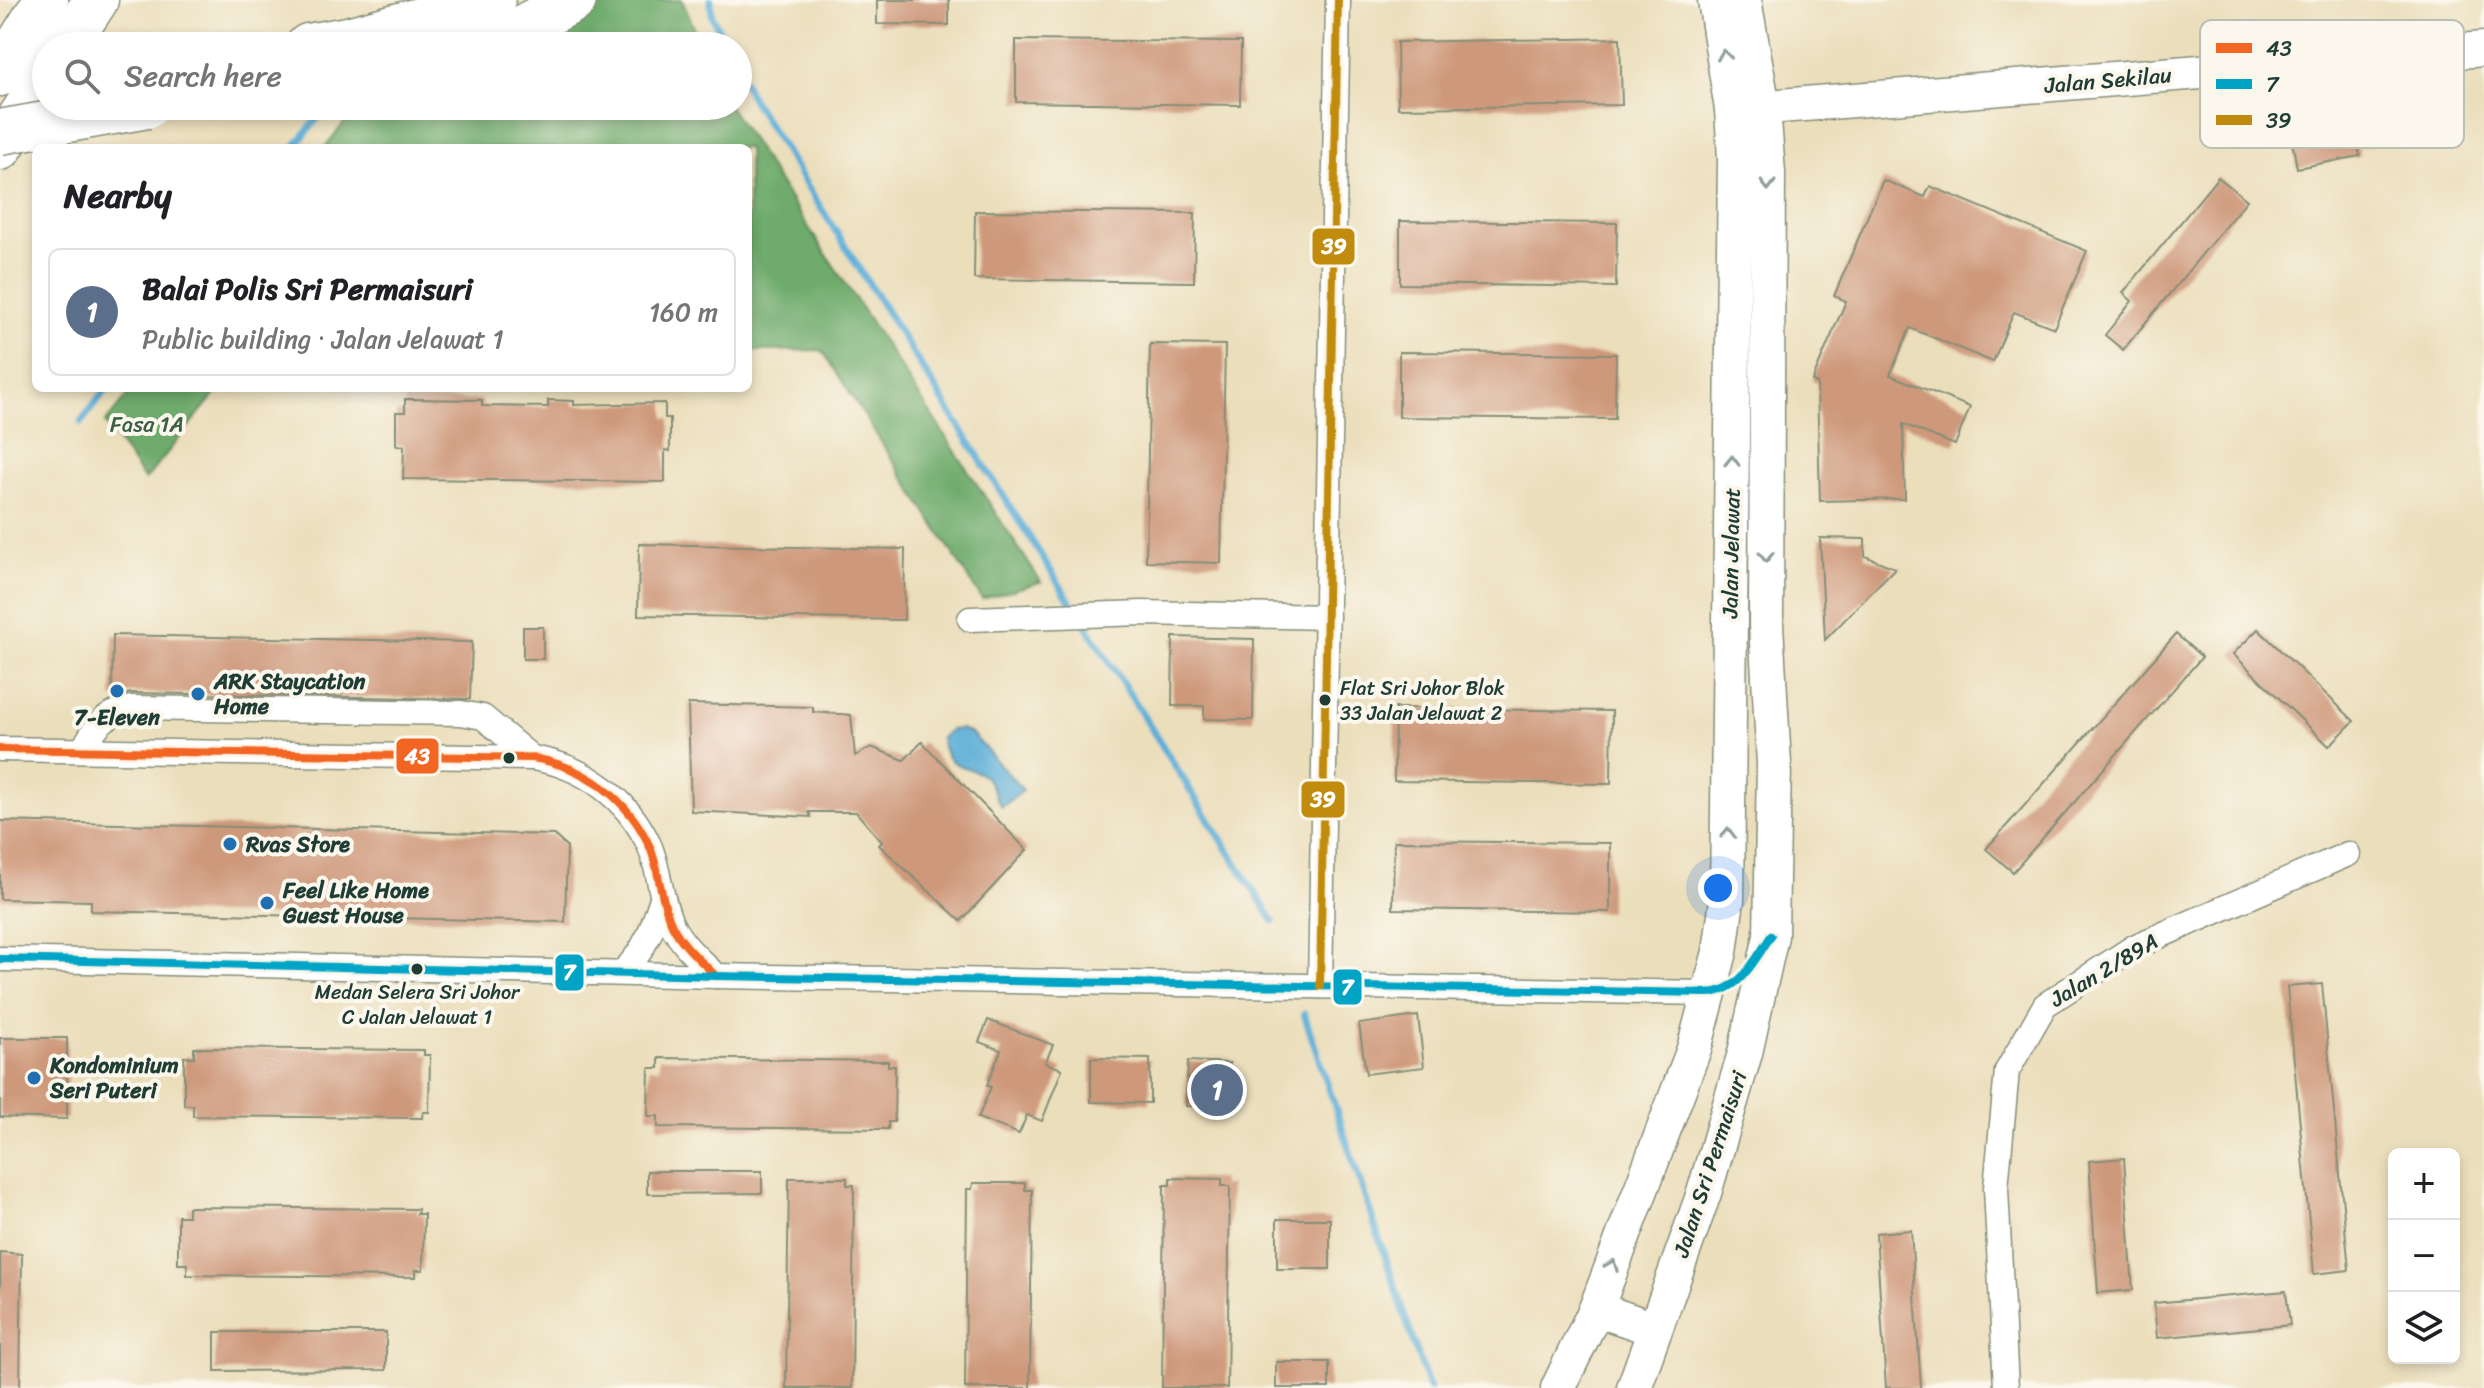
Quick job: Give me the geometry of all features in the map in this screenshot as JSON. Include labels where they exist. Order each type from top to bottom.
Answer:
[{"type":"highway","points":[[0,74],[46,0]]},
{"type":"highway","points":[[75,32],[96,0]]},
{"type":"highway","points":[[374,32],[493,0]]},
{"type":"highway","points":[[511,32],[574,0]]},
{"type":"highway","points":[[0,102],[32,96]]},
{"type":"highway","points":[[0,148],[32,99]]},
{"type":"highway","points":[[0,132],[68,120]]},
{"type":"street","points":[[1320,986],[1338,0]]},
{"type":"street","points":[[1715,0],[1748,108]]},
{"type":"street","points":[[1744,0],[1748,108]]},
{"type":"street","name":"Jalan Sekilau","points":[[2464,51],[2484,49]]},
{"type":"street","name":"Jalan Sekilau","points":[[1748,108],[2200,72]]},
{"type":"street","name":"Jalan Jelawat","points":[[1748,108],[1768,173],[1766,625],[1774,764],[1771,936]]},
{"type":"street","name":"Jalan Jelawat","points":[[1707,993],[1720,952],[1727,900],[1735,173],[1748,108]]},
{"type":"street","points":[[970,619],[1142,613],[1327,617]]},
{"type":"street","points":[[83,750],[102,720],[115,711],[131,708],[461,713],[483,717],[532,758]]},
{"type":"street","points":[[0,749],[532,758],[559,762],[579,770],[608,790],[622,805],[649,846],[662,898],[678,936],[716,976]]},
{"type":"street","name":"Jalan 2/89A","points":[[2006,1388],[1996,1188],[2007,1071],[2045,1005],[2134,947],[2348,854]]},
{"type":"street","points":[[622,972],[640,954],[662,898]]},
{"type":"street","points":[[0,959],[716,976],[1723,993],[1749,970],[1771,936]]},
{"type":"street","name":"Jalan Sri Permaisuri","points":[[1634,1388],[1704,1193],[1745,1053],[1771,936]]},
{"type":"street","points":[[1707,993],[1722,1003],[1732,1015],[1739,1028],[1745,1053]]},
{"type":"street","points":[[1558,1388],[1596,1309],[1694,1049],[1707,993]]},
{"type":"street","points":[[1596,1309],[1654,1329]]},
{"type":"green space","points":[[608,0],[682,0],[696,32],[524,32]]},
{"type":"green space","points":[[347,120],[738,120],[1041,582],[982,599],[822,350],[752,351],[752,144],[327,144]]},
{"type":"green space","name":"Fasa 1A","points":[[130,392],[217,392],[145,480],[105,423]]},
{"type":"water","points":[[961,729],[972,734],[1023,790],[1002,807],[987,779],[948,757],[941,738],[950,730]]},
{"type":"building","points":[[877,0],[949,0],[949,25],[877,24]]},
{"type":"building","points":[[1620,38],[1622,105],[1398,108],[1397,42]]},
{"type":"building","points":[[1016,40],[1241,42],[1240,105],[1016,102]]},
{"type":"building","points":[[2293,148],[2358,148],[2360,156],[2297,168]]},
{"type":"building","points":[[2218,177],[2247,200],[2123,350],[2105,335],[2132,301],[2123,293]]},
{"type":"building","points":[[1883,180],[1925,197],[1930,186],[2087,251],[2054,328],[2014,312],[1993,362],[1910,328],[1890,375],[1970,407],[1955,445],[1903,424],[1905,499],[1820,501],[1817,383],[1812,381],[1846,301],[1834,296]]},
{"type":"building","points":[[975,211],[1195,213],[1194,282],[974,279]]},
{"type":"building","points":[[1400,221],[1617,223],[1616,287],[1400,284]]},
{"type":"building","points":[[1150,344],[1225,345],[1221,563],[1146,561]]},
{"type":"building","points":[[1399,352],[1616,354],[1615,419],[1399,417]]},
{"type":"building","points":[[405,399],[482,400],[482,406],[548,407],[548,400],[574,401],[574,405],[665,403],[665,418],[670,418],[670,451],[665,450],[665,482],[403,479],[404,446],[396,445],[396,412],[405,412]]},
{"type":"building","points":[[1820,538],[1865,539],[1865,556],[1895,568],[1825,640]]},
{"type":"building","points":[[639,544],[905,549],[904,620],[638,615]]},
{"type":"building","points":[[523,627],[543,627],[543,659],[523,659]]},
{"type":"building","points":[[2258,629],[2354,721],[2329,746],[2233,654]]},
{"type":"building","points":[[2176,634],[2202,657],[2013,872],[1986,849]]},
{"type":"building","points":[[113,635],[472,642],[470,699],[131,693],[112,698]]},
{"type":"building","points":[[1173,637],[1254,639],[1253,720],[1204,719],[1204,706],[1172,706]]},
{"type":"building","points":[[688,704],[813,707],[813,712],[851,715],[855,756],[871,747],[904,760],[922,742],[1027,850],[961,921],[879,845],[882,842],[856,812],[809,812],[811,817],[691,811]]},
{"type":"building","points":[[1395,708],[1612,711],[1611,784],[1394,781]]},
{"type":"building","points":[[0,821],[554,835],[567,847],[565,922],[91,911],[91,901],[0,899]]},
{"type":"building","points":[[1394,841],[1610,843],[1610,912],[1393,909]]},
{"type":"building","points":[[2322,984],[2349,1270],[2314,1274],[2287,987]]},
{"type":"building","points":[[1418,1016],[1424,1067],[1366,1074],[1359,1024]]},
{"type":"building","points":[[988,1020],[1053,1045],[1045,1063],[1062,1069],[1042,1121],[1027,1115],[1019,1134],[978,1118],[1001,1050],[979,1042]]},
{"type":"building","name":"Kondominium Seri Puteri","points":[[0,1038],[67,1038],[67,1119],[0,1117]]},
{"type":"building","points":[[194,1048],[424,1050],[424,1055],[430,1055],[429,1112],[423,1112],[422,1118],[193,1116],[193,1105],[184,1105],[184,1057],[194,1057]]},
{"type":"building","points":[[659,1058],[888,1061],[888,1066],[895,1066],[894,1122],[888,1122],[888,1129],[658,1127],[658,1116],[648,1116],[649,1068],[659,1068]]},
{"type":"building","points":[[1091,1058],[1150,1059],[1150,1103],[1091,1102]]},
{"type":"building","points":[[1188,1061],[1230,1063],[1229,1096],[1206,1095],[1206,1107],[1186,1106]]},
{"type":"building","points":[[2124,1158],[2133,1290],[2098,1293],[2089,1161]]},
{"type":"building","points":[[647,1171],[762,1171],[762,1193],[647,1194]]},
{"type":"building","points":[[789,1178],[847,1178],[847,1185],[854,1185],[852,1388],[786,1388]]},
{"type":"building","points":[[1170,1178],[1222,1179],[1222,1186],[1230,1186],[1227,1388],[1162,1388],[1164,1185],[1170,1185]]},
{"type":"building","points":[[973,1183],[1025,1183],[1025,1190],[1032,1190],[1030,1388],[965,1388],[967,1189],[972,1189]]},
{"type":"building","points":[[188,1207],[418,1209],[417,1214],[424,1214],[423,1270],[416,1270],[416,1277],[187,1275],[187,1264],[178,1264],[178,1216],[188,1216]]},
{"type":"building","points":[[1277,1219],[1330,1219],[1330,1269],[1277,1269]]},
{"type":"building","points":[[1911,1230],[1921,1388],[1886,1388],[1876,1233]]},
{"type":"building","points":[[0,1252],[22,1254],[20,1388],[0,1388]]},
{"type":"building","points":[[2286,1291],[2290,1325],[2157,1338],[2154,1303]]},
{"type":"building","points":[[215,1332],[386,1332],[386,1370],[215,1371]]},
{"type":"building","points":[[1276,1362],[1329,1362],[1329,1388],[1276,1388]]},
{"type":"waterway","points":[[711,0],[712,16],[719,32]]},
{"type":"waterway","points":[[752,99],[1075,609]]},
{"type":"waterway","points":[[297,144],[316,120]]},
{"type":"waterway","points":[[81,422],[104,392]]},
{"type":"waterway","points":[[1082,619],[1273,921]]},
{"type":"waterway","points":[[1304,1014],[1429,1388]]},
{"type":"transit line","name":"39","points":[[1320,986],[1338,0]]},
{"type":"transit line","name":"43","points":[[0,749],[532,758],[551,762],[569,768],[602,787],[630,814],[650,847],[672,925],[686,946],[716,976]]},
{"type":"transit line","name":"7","points":[[0,959],[716,976],[1707,993],[1729,987],[1745,974],[1771,936]]},
{"type":"place","name":"7-Eleven","points":[[117,691]]},
{"type":"place","name":"ARK Staycation Home","points":[[198,694]]},
{"type":"place","name":"Flat Sri Johor Blok 33 Jalan Jelawat 2","points":[[1325,700]]},
{"type":"place","name":"Rvas Store","points":[[230,844]]},
{"type":"place","name":"Feel Like Home Guest House","points":[[267,903]]},
{"type":"place","name":"Medan Selera Sri Johor C Jalan Jelawat 1","points":[[417,969]]},
{"type":"place","name":"Kondominium Seri Puteri","points":[[34,1078]]},
{"type":"place","name":"Balai Polis Sri Permaisuri","points":[[1217,1090]]}]
